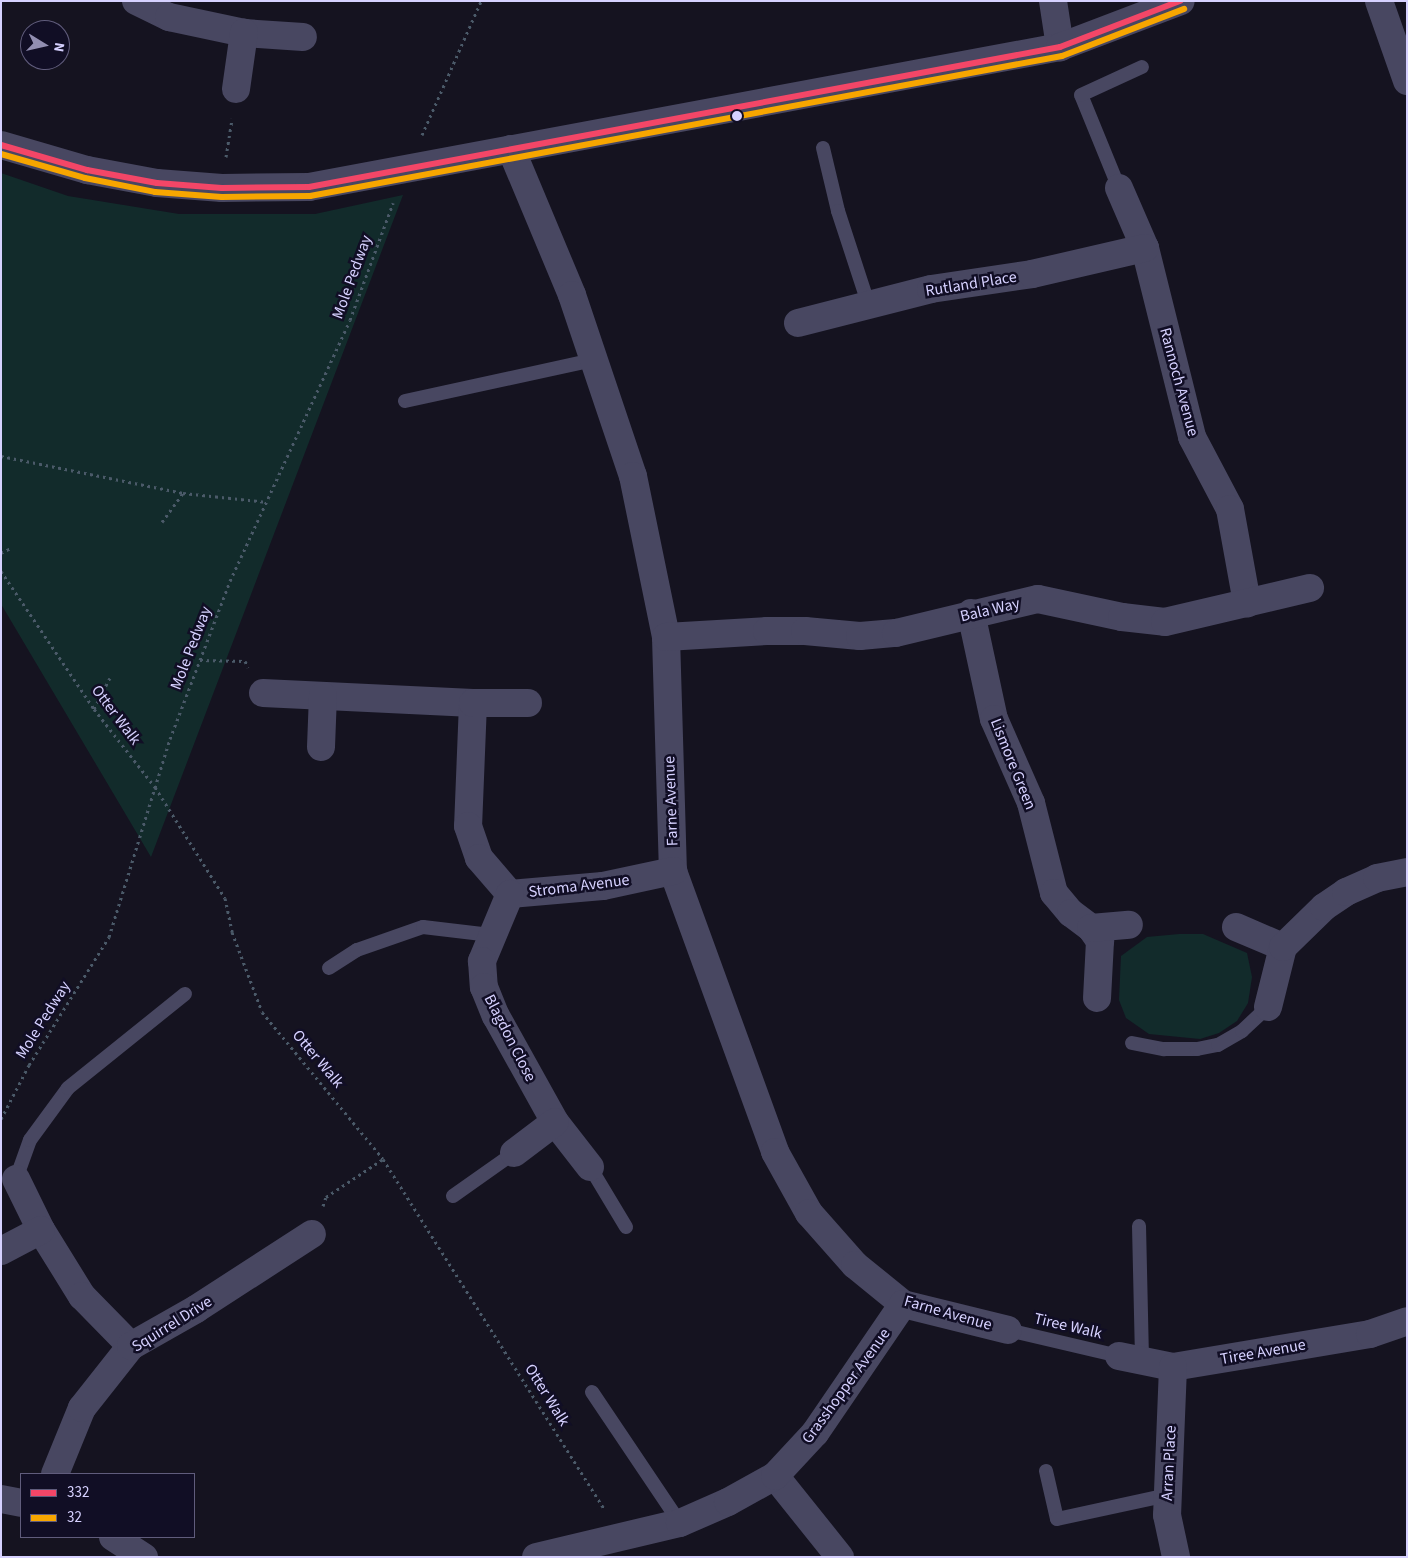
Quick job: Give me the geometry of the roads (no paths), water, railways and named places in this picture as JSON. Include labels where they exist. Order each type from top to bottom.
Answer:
[{"type":"street","points":[[136,1],[168,17],[244,33],[303,37]]},
{"type":"street","points":[[1054,1],[1060,47]]},
{"type":"street","points":[[1,145],[87,170],[158,183],[222,188],[309,187],[1060,47],[1181,1]]},
{"type":"street","points":[[1379,1],[1407,81]]},
{"type":"street","points":[[236,89],[244,33]]},
{"type":"street","name":"Farne Avenue","points":[[511,149],[572,295],[633,476],[666,637],[673,871],[775,1152],[809,1213],[854,1265],[903,1304],[1008,1330]]},
{"type":"street","name":"Rannoch Avenue","points":[[1119,188],[1145,248],[1192,437],[1230,509],[1247,603]]},
{"type":"street","name":"Rutland Place","points":[[798,323],[931,289],[1032,274],[1145,248]]},
{"type":"street","name":"Bala Way","points":[[666,637],[805,631],[860,636],[896,633],[971,613],[1038,599],[1122,617],[1165,622],[1310,588]]},
{"type":"street","name":"Lismore Green","points":[[971,613],[994,719],[1031,803],[1054,893],[1071,914],[1091,928]]},
{"type":"street","points":[[263,693],[473,703],[528,703]]},
{"type":"street","points":[[321,747],[323,696]]},
{"type":"street","name":"Stroma Avenue","points":[[473,703],[468,826],[479,858],[510,894],[603,886],[673,871]]},
{"type":"street","points":[[1268,1007],[1282,947],[1324,907],[1346,892],[1377,878],[1407,872]]},
{"type":"street","name":"Blagdon Close","points":[[510,894],[491,935],[482,961],[484,986],[496,1016],[555,1122],[590,1167]]},
{"type":"street","points":[[1091,928],[1129,925]]},
{"type":"street","points":[[1236,927],[1282,947]]},
{"type":"street","points":[[1091,928],[1100,941],[1097,998]]},
{"type":"street","points":[[514,1153],[555,1122]]},
{"type":"street","points":[[16,1179],[41,1230],[82,1296],[131,1346]]},
{"type":"street","points":[[1,1251],[41,1230]]},
{"type":"street","name":"Squirrel Drive","points":[[55,1473],[82,1408],[131,1346],[196,1309],[312,1234]]},
{"type":"street","name":"Grasshopper Avenue","points":[[536,1557],[680,1523],[728,1502],[775,1476],[816,1434],[903,1304]]},
{"type":"street","name":"Tiree Avenue","points":[[1130,1359],[1173,1367],[1370,1334],[1407,1321]]},
{"type":"street","name":"Arran Place","points":[[1173,1367],[1167,1515],[1176,1557]]},
{"type":"street","points":[[775,1476],[840,1557]]},
{"type":"street","points":[[1,1498],[20,1502]]},
{"type":"street","points":[[115,1538],[144,1557]]},
{"type":"lane","points":[[1119,188],[1081,94],[1142,67]]},
{"type":"lane","points":[[824,148],[838,211],[869,306]]},
{"type":"lane","points":[[405,401],[593,360]]},
{"type":"lane","points":[[329,968],[357,950],[423,927],[491,935]]},
{"type":"lane","points":[[16,1179],[30,1140],[68,1088],[185,994]]},
{"type":"lane","points":[[1132,1043],[1164,1049],[1197,1049],[1218,1045],[1242,1031],[1268,1007]]},
{"type":"lane","points":[[453,1196],[514,1153]]},
{"type":"lane","points":[[590,1167],[626,1227]]},
{"type":"lane","points":[[1130,1359],[1139,1226]]},
{"type":"lane","name":"Tiree Walk","points":[[1008,1330],[1130,1359]]},
{"type":"lane","points":[[592,1392],[680,1523]]},
{"type":"lane","points":[[1046,1471],[1057,1519],[1168,1494]]}]
